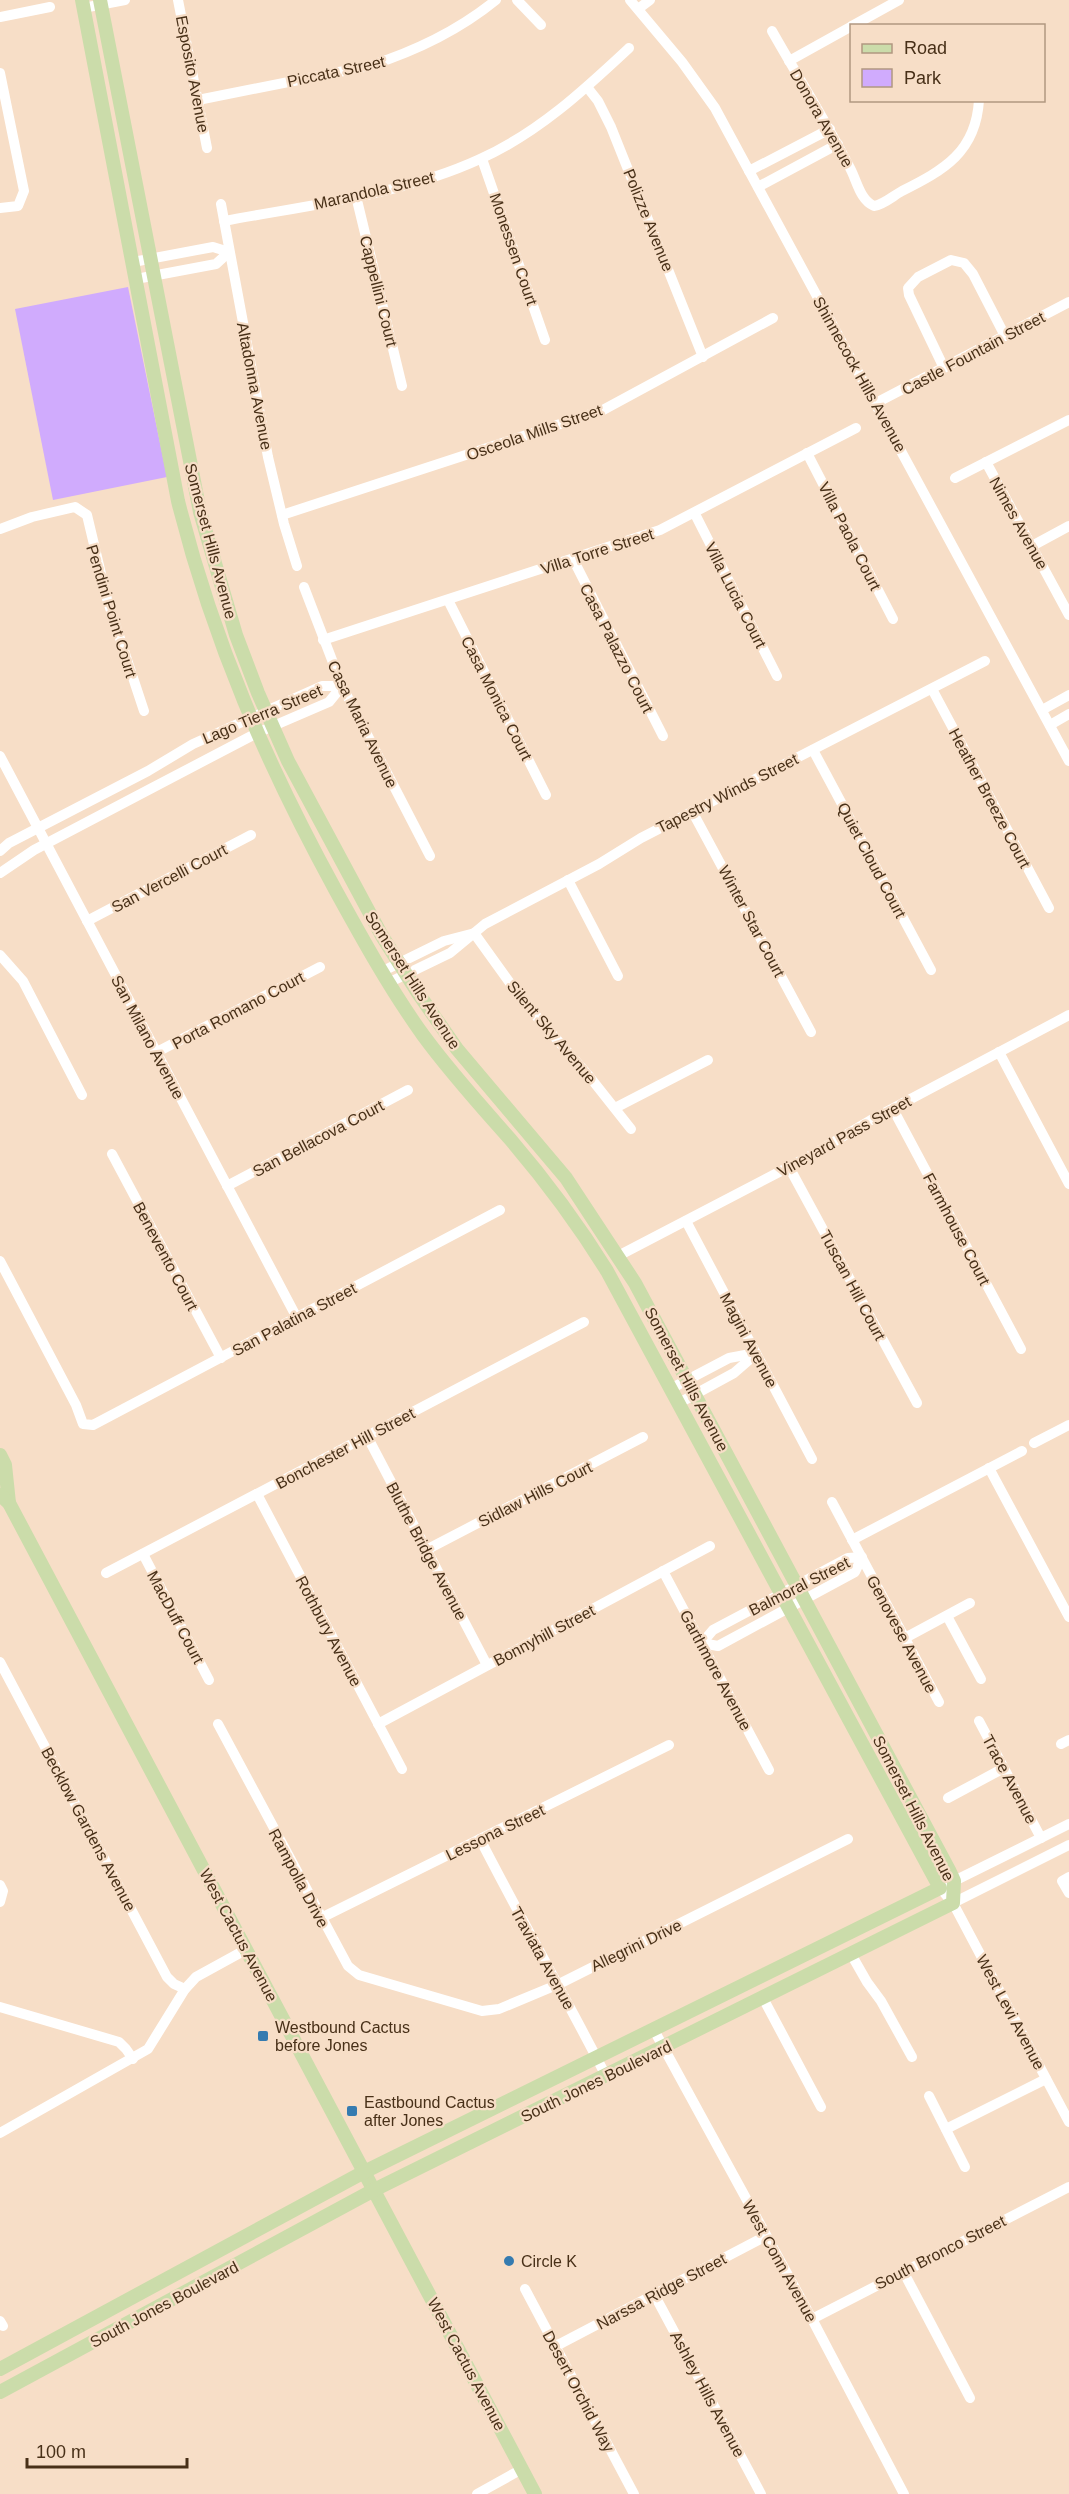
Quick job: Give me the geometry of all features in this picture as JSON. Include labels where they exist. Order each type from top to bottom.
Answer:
[{"type":"main road","name":"Somerset Hills Avenue","points":[[101,2],[192,478],[206,537],[236,635],[272,726],[326,835],[403,969],[457,1049],[566,1178],[618,1256],[688,1380],[954,1881],[954,1903]]},
{"type":"main road","name":"Somerset Hills Avenue","points":[[83,4],[178,501],[213,624],[250,718],[321,863],[385,978],[451,1072],[522,1154],[585,1236],[634,1319],[940,1888]]},
{"type":"main road","name":"West Cactus Avenue","points":[[0,1455],[6,1465],[5,1499],[536,2494]]},
{"type":"main road","name":"South Jones Boulevard","points":[[0,2369],[364,2172],[940,1888]]},
{"type":"main road","name":"South Jones Boulevard","points":[[0,2392],[374,2190],[954,1903]]},
{"type":"street","points":[[83,4],[125,0]]},
{"type":"street","name":"Esposito Avenue","points":[[178,0],[207,148]]},
{"type":"street","name":"Piccata Street","points":[[198,100],[369,66],[392,59],[454,30],[496,0]]},
{"type":"street","points":[[518,0],[541,25]]},
{"type":"street","name":"Shinnecock Hills Avenue","points":[[630,0],[701,88],[749,171],[1069,761]]},
{"type":"street","points":[[638,9],[650,0]]},
{"type":"street","points":[[856,24],[899,0]]},
{"type":"street","points":[[0,17],[50,7]]},
{"type":"street","points":[[789,61],[850,27]]},
{"type":"street","name":"Donora Avenue","points":[[772,31],[830,129],[865,200],[871,206],[877,206],[949,165],[971,136],[978,116],[979,102]]},
{"type":"street","name":"Marandola Street","points":[[224,221],[415,184],[482,159],[536,128],[587,87],[629,48]]},
{"type":"street","points":[[0,73],[24,191],[18,206],[0,208]]},
{"type":"street","name":"Polizze Avenue","points":[[587,87],[598,101],[611,127],[703,357]]},
{"type":"street","points":[[749,171],[830,129]]},
{"type":"street","points":[[758,187],[838,144]]},
{"type":"street","name":"Monessen Court","points":[[482,159],[545,340]]},
{"type":"street","name":"Cappellini Court","points":[[356,196],[402,386]]},
{"type":"street","name":"Altadonna Avenue","points":[[221,204],[282,515],[297,566]]},
{"type":"street","points":[[133,262],[213,247],[229,252],[216,264],[136,279]]},
{"type":"street","points":[[944,368],[909,295],[908,288],[918,277],[951,260],[964,263],[973,274],[1005,336]]},
{"type":"street","name":"Castle Fountain Street","points":[[876,403],[1069,302]]},
{"type":"street","name":"Osceola Mills Street","points":[[282,515],[585,417],[616,404],[773,318]]},
{"type":"street","points":[[955,478],[1069,420]]},
{"type":"street","name":"Villa Torre Street","points":[[323,640],[660,530],[695,514],[856,428]]},
{"type":"street","name":"Villa Paola Court","points":[[807,453],[893,619]]},
{"type":"street","name":"Nimes Avenue","points":[[986,462],[1069,615]]},
{"type":"street","name":"Pendini Point Court","points":[[0,529],[32,517],[75,507],[87,515],[107,599],[144,711]]},
{"type":"street","name":"Villa Lucia Court","points":[[695,514],[777,676]]},
{"type":"street","points":[[1032,546],[1069,526]]},
{"type":"street","name":"Casa Palazzo Court","points":[[573,559],[663,736]]},
{"type":"street","name":"Casa Maria Avenue","points":[[304,587],[342,687],[430,856]]},
{"type":"street","name":"Casa Monica Court","points":[[448,600],[546,795]]},
{"type":"street","name":"Tapestry Winds Street","points":[[385,978],[403,969],[450,954],[486,924],[641,838],[985,662]]},
{"type":"street","name":"Lago Tierra Street","points":[[0,851],[9,843],[148,771],[193,744],[322,686],[342,687]]},
{"type":"street","name":"Lago Tierra Street","points":[[0,873],[16,860],[46,843],[257,733],[329,702],[342,687]]},
{"type":"street","name":"Heather Breeze Court","points":[[932,689],[1049,908]]},
{"type":"street","points":[[1042,710],[1069,695]]},
{"type":"street","points":[[1050,725],[1069,714]]},
{"type":"street","name":"Quiet Cloud Court","points":[[813,750],[931,970]]},
{"type":"street","name":"San Milano Avenue","points":[[0,756],[297,1318]]},
{"type":"street","name":"Winter Star Court","points":[[692,811],[811,1032]]},
{"type":"street","name":"San Vercelli Court","points":[[87,921],[251,835]]},
{"type":"street","points":[[568,880],[618,976]]},
{"type":"street","name":"Silent Sky Avenue","points":[[474,933],[523,1001],[631,1129]]},
{"type":"street","points":[[0,955],[23,981],[82,1095]]},
{"type":"street","name":"Porta Romano Court","points":[[157,1052],[320,967]]},
{"type":"street","name":"Vineyard Pass Street","points":[[618,1256],[789,1167],[893,1108],[1069,1015]]},
{"type":"street","points":[[999,1052],[1069,1184]]},
{"type":"street","points":[[615,1108],[708,1060]]},
{"type":"street","name":"San Bellacova Court","points":[[227,1186],[408,1090]]},
{"type":"street","name":"Farmhouse Court","points":[[893,1108],[1021,1348]]},
{"type":"street","name":"Benevento Court","points":[[112,1154],[221,1358]]},
{"type":"street","name":"Tuscan Hill Court","points":[[789,1167],[917,1403]]},
{"type":"street","name":"San Palatina Street","points":[[0,1261],[76,1405],[83,1424],[98,1424],[500,1210]]},
{"type":"street","name":"Magini Avenue","points":[[686,1221],[812,1459]]},
{"type":"street","name":"Bonchester Hill Street","points":[[106,1573],[584,1322]]},
{"type":"street","points":[[672,1388],[729,1358],[756,1353]]},
{"type":"street","points":[[679,1403],[734,1373],[756,1353]]},
{"type":"street","points":[[1034,1443],[1069,1425]]},
{"type":"street","name":"Bluthe Bridge Avenue","points":[[367,1436],[487,1665]]},
{"type":"street","name":"Sidlaw Hills Court","points":[[426,1550],[643,1437]]},
{"type":"street","name":"Balmoral Street","points":[[852,1540],[1022,1451]]},
{"type":"street","points":[[988,1468],[1069,1617]]},
{"type":"street","name":"Rothbury Avenue","points":[[257,1494],[402,1769]]},
{"type":"street","name":"Genovese Avenue","points":[[832,1502],[939,1702]]},
{"type":"street","name":"Bonnyhill Street","points":[[378,1724],[710,1546]]},
{"type":"street","name":"MacDuff Court","points":[[143,1554],[209,1680]]},
{"type":"street","name":"Balmoral Street","points":[[862,1557],[855,1572],[804,1600],[718,1646],[702,1643],[713,1630],[848,1558],[862,1557]]},
{"type":"street","name":"Garthmore Avenue","points":[[663,1571],[769,1770]]},
{"type":"street","points":[[905,1638],[970,1603]]},
{"type":"street","points":[[947,1616],[981,1679]]},
{"type":"street","name":"Becklow Gardens Avenue","points":[[0,1662],[167,1977],[184,1989]]},
{"type":"street","name":"Trace Avenue","points":[[980,1721],[1041,1838]]},
{"type":"street","name":"Rampolla Drive","points":[[218,1724],[343,1959],[359,1975],[416,1992]]},
{"type":"street","name":"Lessona Street","points":[[321,1918],[669,1745]]},
{"type":"street","points":[[948,1798],[1004,1768]]},
{"type":"street","name":"South Jones Boulevard","points":[[940,1888],[1069,1824]]},
{"type":"street","name":"Traviata Avenue","points":[[480,1839],[606,2076]]},
{"type":"street","name":"Allegrini Drive","points":[[416,1992],[482,2011],[493,2011],[559,1984],[849,1839]]},
{"type":"street","name":"South Jones Boulevard","points":[[954,1903],[1069,1845]]},
{"type":"street","points":[[1066,1879],[1069,1893]]},
{"type":"street","points":[[0,1886],[3,1891],[0,1902]]},
{"type":"street","name":"Somerset Hills Avenue","points":[[940,1888],[954,1903]]},
{"type":"street","name":"West Levi Avenue","points":[[954,1903],[1069,2122]]},
{"type":"street","points":[[0,2133],[133,2059],[152,2044],[184,1989],[196,1977],[247,1949]]},
{"type":"street","points":[[851,1954],[881,2001],[912,2057]]},
{"type":"street","points":[[763,1998],[821,2107]]},
{"type":"street","points":[[0,2007],[119,2042],[133,2059]]},
{"type":"street","name":"West Conn Avenue","points":[[654,2030],[812,2319],[904,2494]]},
{"type":"street","points":[[946,2129],[1046,2079]]},
{"type":"street","points":[[929,2096],[965,2166]]},
{"type":"street","name":"South Bronco Street","points":[[812,2319],[1069,2187]]},
{"type":"street","name":"Narssa Ridge Street","points":[[556,2346],[766,2236]]},
{"type":"street","points":[[903,2271],[970,2398]]},
{"type":"street","name":"Desert Orchid Way","points":[[525,2289],[634,2494]]},
{"type":"street","name":"Ashley Hills Avenue","points":[[654,2294],[761,2494]]},
{"type":"street","points":[[477,2494],[522,2469]]},
{"type":"green space","points":[[128,287],[167,477],[53,500],[15,309]]},
{"type":"place","name":"Westbound Cactus before Jones","points":[[263,2036]]},
{"type":"place","name":"Eastbound Cactus after Jones","points":[[352,2111]]},
{"type":"place","name":"Circle K","points":[[509,2261]]}]
